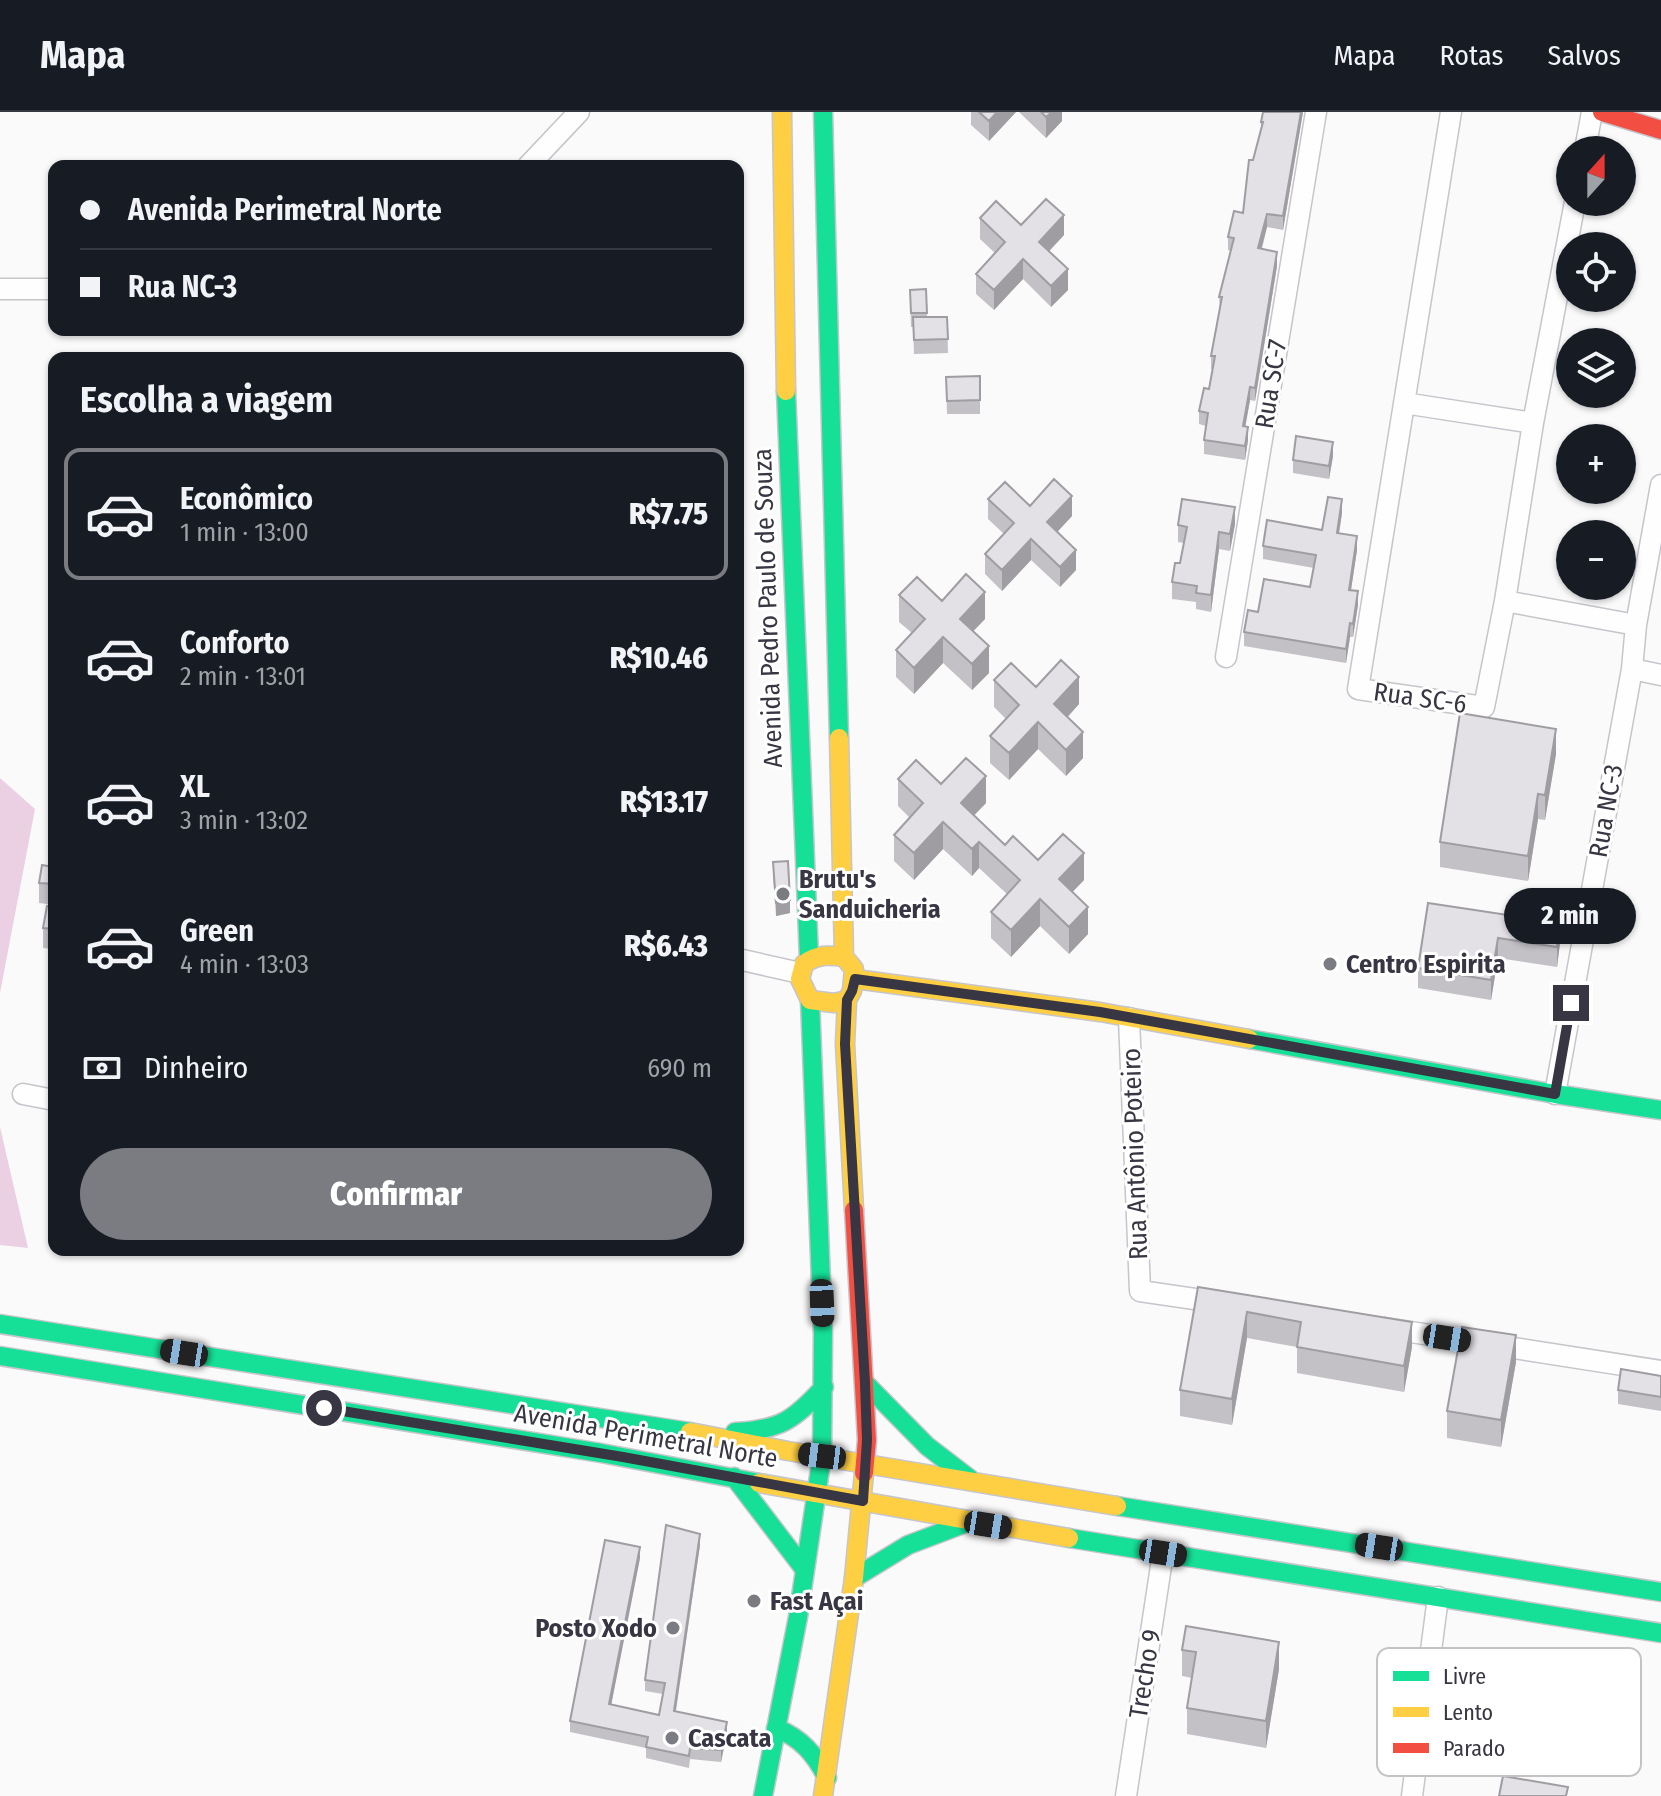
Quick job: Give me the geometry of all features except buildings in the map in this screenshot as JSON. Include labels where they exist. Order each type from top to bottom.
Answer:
[{"type":"main road","name":"Avenida Pedro Paulo de Souza","points":[[782,112],[786,414],[804,966]]},
{"type":"main road","points":[[823,112],[844,957],[854,969],[855,979],[847,1000],[845,1044],[865,1383],[866,1464],[854,1578],[825,1787]]},
{"type":"main road","points":[[1602,112],[1661,130]]},
{"type":"main road","points":[[786,414],[808,479],[822,487],[833,484]]},
{"type":"main road","points":[[790,538],[802,521],[812,522],[820,528],[825,561],[833,571]]},
{"type":"main road","points":[[763,1796],[805,1570],[822,1456],[824,1387],[810,1000],[802,989],[804,966],[821,953],[844,957]]},
{"type":"main road","points":[[855,979],[1129,1018],[1661,1110]]},
{"type":"main road","points":[[810,1000],[834,1003],[847,1000]]},
{"type":"main road","name":"Avenida Perimetral Norte","points":[[0,1324],[704,1434],[974,1483],[1661,1592]]},
{"type":"main road","name":"Avenida Perimetral Norte","points":[[0,1356],[734,1477],[969,1522],[1661,1633]]},
{"type":"main road","points":[[865,1383],[927,1446],[974,1483]]},
{"type":"main road","points":[[704,1434],[764,1431],[782,1425],[796,1418],[824,1387]]},
{"type":"main road","points":[[734,1477],[805,1570]]},
{"type":"main road","points":[[854,1578],[916,1539],[969,1522]]},
{"type":"main road","points":[[776,1728],[793,1735],[818,1758],[825,1787]]},
{"type":"street","points":[[534,160],[579,112]]},
{"type":"street","name":"Rua SC-7","points":[[1226,657],[1316,112]]},
{"type":"street","name":"Rua SC-6","points":[[1451,112],[1358,689],[1484,707],[1572,216]]},
{"type":"street","points":[[1588,136],[1592,112]]},
{"type":"street","points":[[0,289],[48,289]]},
{"type":"street","points":[[1404,403],[1533,423]]},
{"type":"street","name":"Rua NC-3","points":[[1555,1094],[1632,669],[1636,625],[1661,485]]},
{"type":"street","points":[[1505,601],[1636,625]]},
{"type":"street","points":[[1632,669],[1661,675]]},
{"type":"street","points":[[744,960],[804,966]]},
{"type":"street","name":"Rua Antônio Poteiro","points":[[1129,1018],[1140,1291],[1235,1305]]},
{"type":"street","points":[[23,1094],[48,1099]]},
{"type":"street","points":[[1361,1325],[1661,1371]]},
{"type":"street","name":"Trecho 9","points":[[1126,1796],[1163,1553]]},
{"type":"street","points":[[1431,1648],[1438,1597]]},
{"type":"street","points":[[1412,1796],[1415,1776]]},
{"type":"shaded area","points":[[0,778],[35,809],[0,993]]},
{"type":"shaded area","points":[[0,1127],[28,1248],[0,1245]]},
{"type":"traffic: fast","points":[[823,112],[839,738]]},
{"type":"traffic: fast","points":[[786,391],[809,958]]},
{"type":"traffic: fast","points":[[763,1796],[798,1617],[822,1456],[823,1333],[810,1000]]},
{"type":"traffic: fast","points":[[1249,1039],[1661,1110]]},
{"type":"traffic: fast","points":[[0,1324],[690,1432]]},
{"type":"traffic: fast","points":[[0,1356],[601,1453],[759,1483]]},
{"type":"traffic: fast","points":[[865,1383],[927,1446],[970,1479]]},
{"type":"traffic: fast","points":[[735,1432],[764,1429],[785,1421],[804,1408],[824,1387]]},
{"type":"traffic: fast","points":[[734,1477],[805,1570]]},
{"type":"traffic: fast","points":[[1117,1506],[1661,1592]]},
{"type":"traffic: fast","points":[[854,1578],[908,1545],[966,1523]]},
{"type":"traffic: fast","points":[[1069,1538],[1661,1633]]},
{"type":"traffic: fast","points":[[776,1728],[806,1748],[827,1778]]},
{"type":"traffic: slow","points":[[782,112],[786,391]]},
{"type":"traffic: slow","points":[[839,738],[844,957]]},
{"type":"traffic: slow","points":[[847,1000],[834,1003],[810,1000],[800,979],[804,964],[818,957],[839,956],[844,957],[854,969],[852,991],[847,1000],[845,1044],[854,1210]]},
{"type":"traffic: slow","points":[[855,979],[1100,1012],[1249,1039]]},
{"type":"traffic: slow","points":[[690,1432],[1117,1506]]},
{"type":"traffic: slow","points":[[823,1796],[854,1578],[864,1473]]},
{"type":"traffic: slow","points":[[759,1483],[1069,1538]]},
{"type":"traffic: jam","points":[[1602,112],[1661,130]]},
{"type":"traffic: jam","points":[[854,1210],[867,1440],[864,1473]]},
{"type":"place","name":"Brutu's Sanduicheria","points":[[783,894]]},
{"type":"place","name":"Centro Espirita","points":[[1330,964]]},
{"type":"place","name":"Fast Açai","points":[[754,1601]]},
{"type":"place","name":"Posto Xodo","points":[[673,1628]]},
{"type":"place","name":"Cascata","points":[[672,1738]]},
{"type":"route","points":[[324,1408],[623,1457],[863,1501],[867,1440],[865,1383],[845,1044],[847,1000],[855,979],[1100,1012],[1555,1094],[1571,1003]]}]
